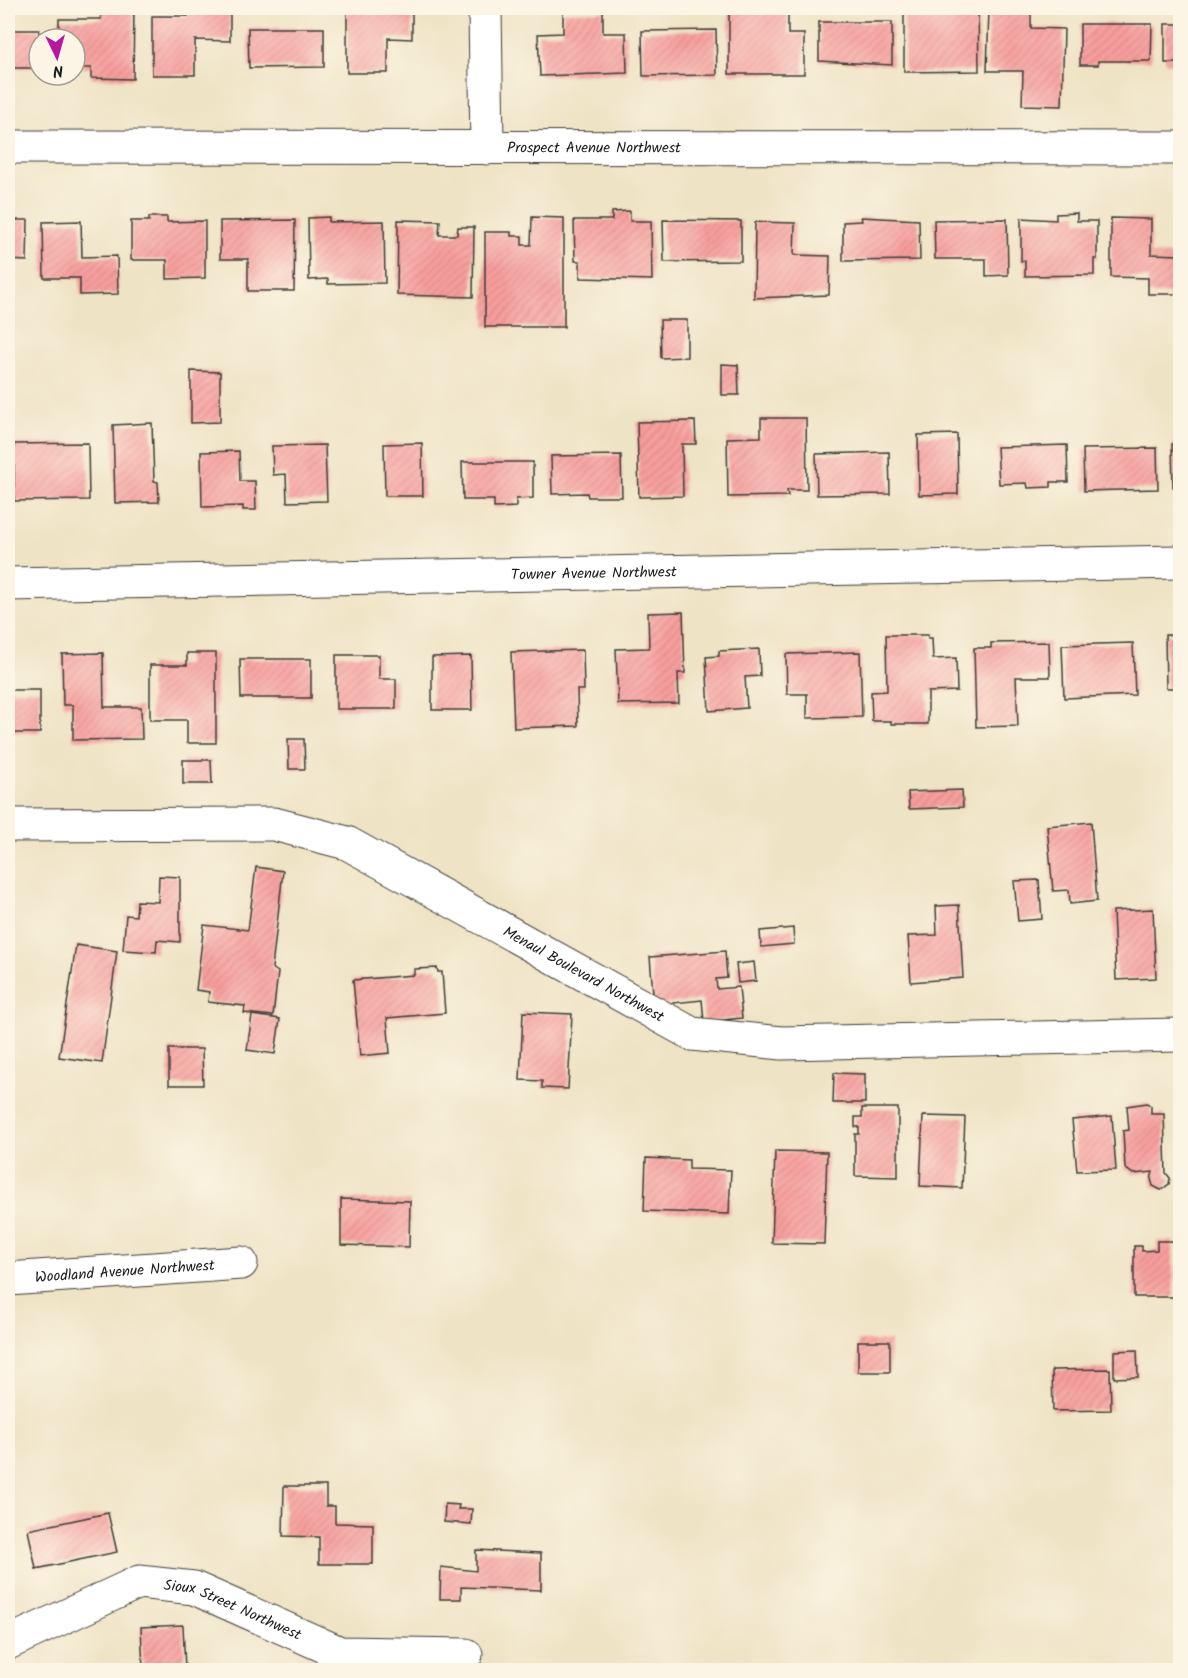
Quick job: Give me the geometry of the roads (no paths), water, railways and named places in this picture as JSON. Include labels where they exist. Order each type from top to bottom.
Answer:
[{"type":"street","points":[[485,8],[487,148]]},
{"type":"street","name":"Prospect Avenue Northwest","points":[[8,147],[1180,148]]},
{"type":"street","name":"Towner Avenue Northwest","points":[[8,584],[1180,562]]},
{"type":"street","name":"Menaul Boulevard Northwest","points":[[8,825],[274,824],[347,843],[692,1034],[782,1042],[1180,1035]]},
{"type":"street","name":"Woodland Avenue Northwest","points":[[8,1279],[241,1263]]},
{"type":"street","name":"Sioux Street Northwest","points":[[8,1643],[139,1582],[194,1588],[340,1653],[466,1655]]}]
